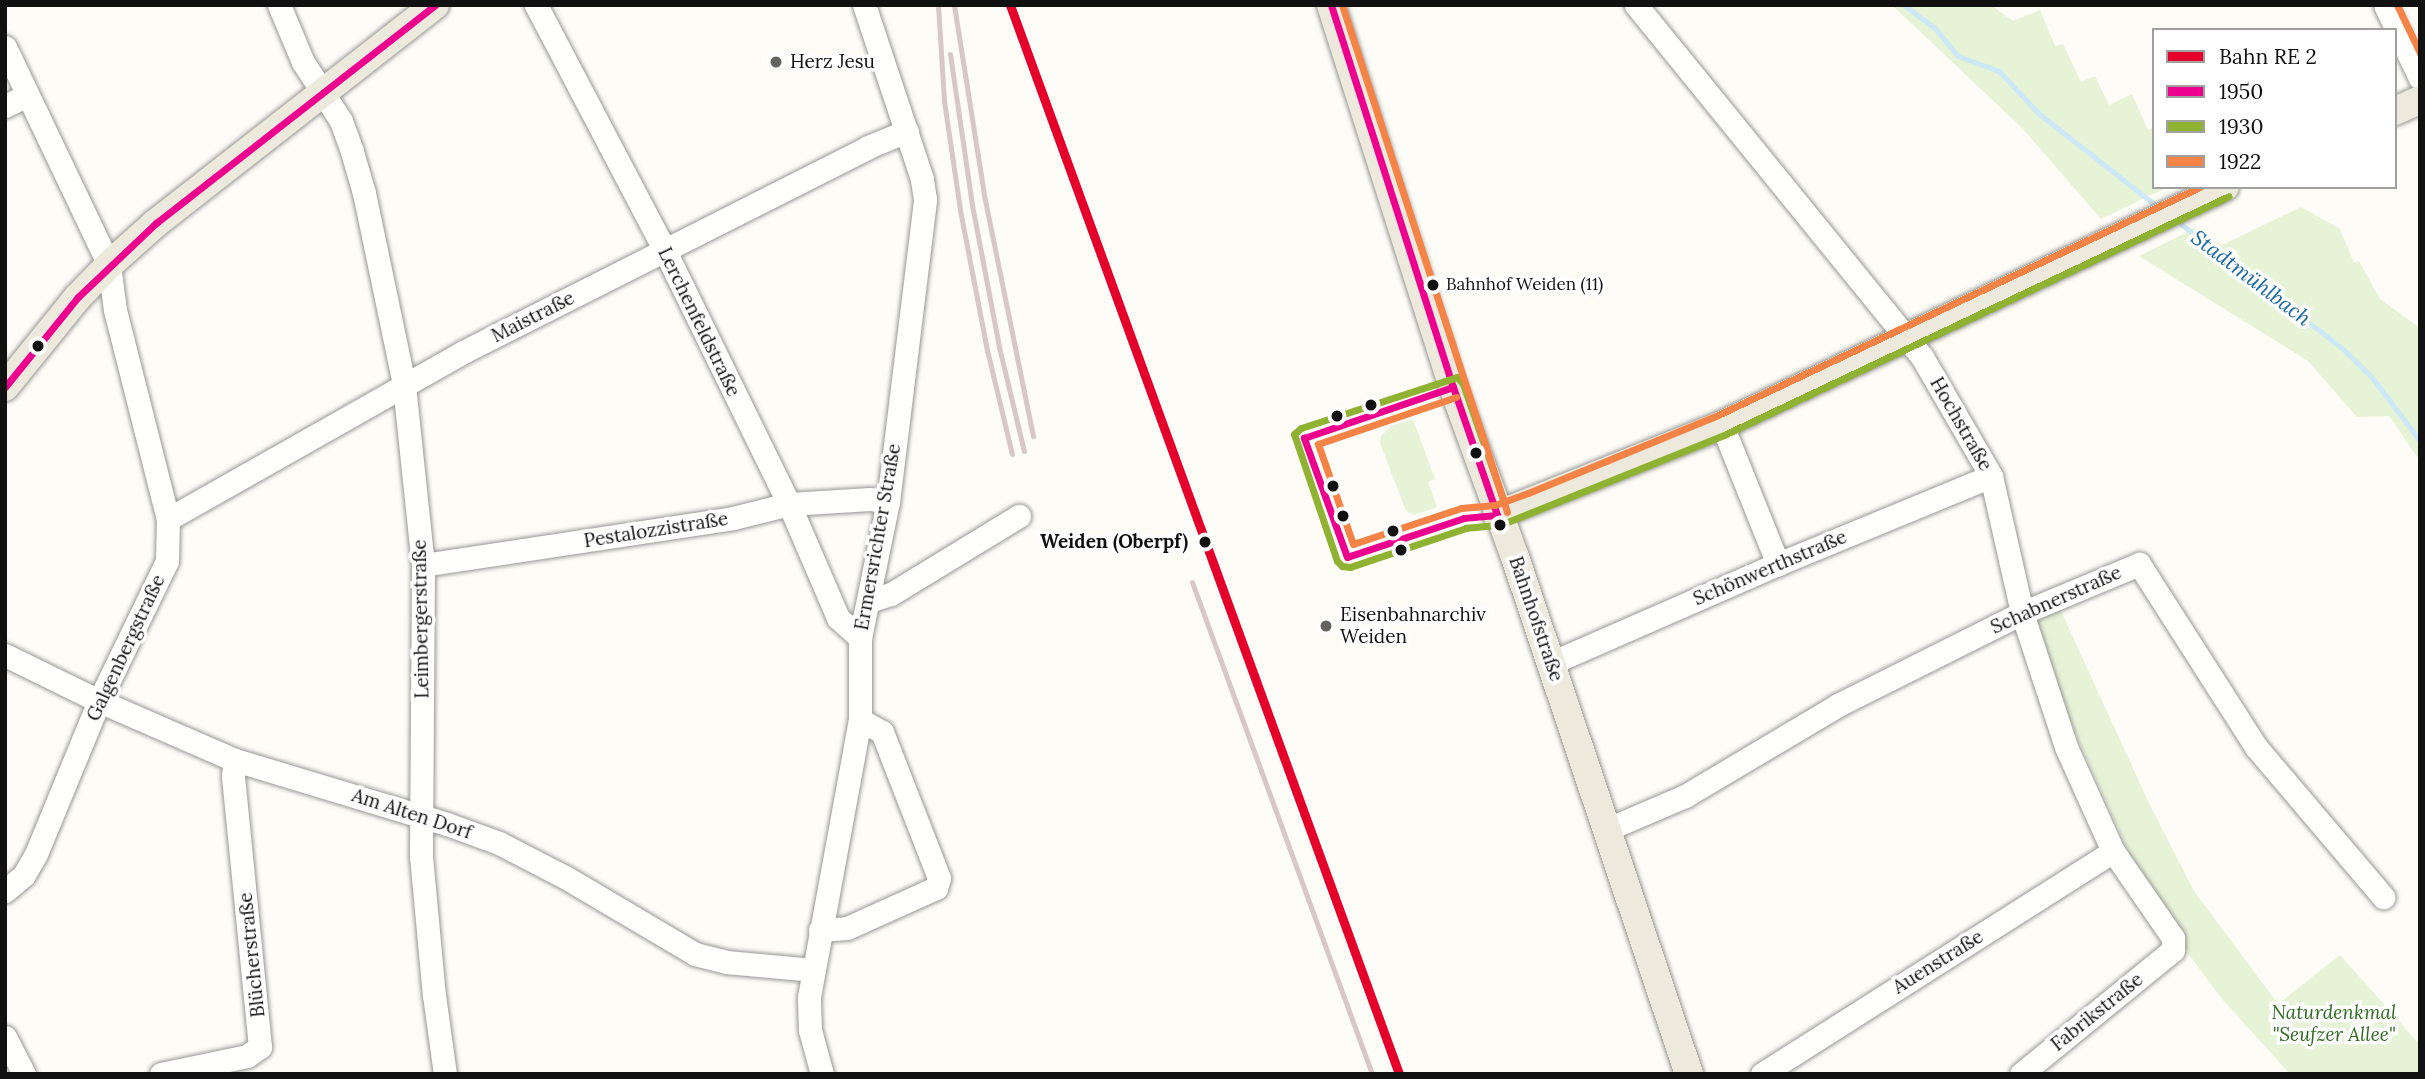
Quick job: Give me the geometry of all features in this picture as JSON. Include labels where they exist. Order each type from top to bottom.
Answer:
[{"type":"main road","points":[[5,387],[78,297],[156,223],[435,5]]},
{"type":"main road","name":"Bahnhofstraße","points":[[1331,5],[1452,387],[1551,663],[1689,1074]]},
{"type":"main road","points":[[2397,110],[2420,100]]},
{"type":"main road","points":[[1497,515],[1722,425],[2221,189]]},
{"type":"street","name":"Leimbergerstraße","points":[[279,5],[303,62],[341,121],[364,193],[404,384],[423,565],[421,856],[434,995],[445,1074]]},
{"type":"street","name":"Lerchenfeldstraße","points":[[536,5],[665,251],[789,504],[838,618],[860,638]]},
{"type":"street","name":"Ermersrichter Straße","points":[[820,1072],[810,1030],[809,997],[860,720],[860,638],[888,502],[925,199],[907,131],[864,5]]},
{"type":"street","name":"Hochstraße","points":[[1636,5],[1922,357],[1992,476],[2022,613],[2066,747],[2113,850],[2173,938],[2173,950]]},
{"type":"street","points":[[2385,5],[2396,28]]},
{"type":"street","points":[[2397,30],[2420,78]]},
{"type":"street","name":"Galgenbergstraße","points":[[5,47],[109,265],[115,310],[168,519],[167,561],[99,701],[36,854],[24,875],[5,891]]},
{"type":"street","points":[[5,106],[28,95]]},
{"type":"street","name":"Maistraße","points":[[168,519],[404,384],[868,147],[907,131]]},
{"type":"street","points":[[1722,425],[1778,564]]},
{"type":"street","name":"Schönwerthstraße","points":[[1551,663],[1778,564],[1992,476]]},
{"type":"street","name":"Pestalozzistraße","points":[[423,565],[733,518],[789,504],[870,499],[888,502]]},
{"type":"street","points":[[869,601],[891,594],[1019,516]]},
{"type":"street","name":"Schabnerstraße","points":[[1608,829],[1685,796],[1838,705],[2022,613],[2139,564],[2256,747],[2383,897]]},
{"type":"street","name":"Am Alten Dorf","points":[[5,655],[99,701],[235,760],[421,816],[499,844],[531,859],[695,954],[726,962],[814,970]]},
{"type":"street","points":[[820,930],[847,928],[936,888],[939,878],[882,732],[860,720]]},
{"type":"street","name":"Blücherstraße","points":[[161,1074],[247,1056],[260,1047],[233,776],[235,760]]},
{"type":"street","name":"Auenstraße","points":[[1762,1074],[2113,850]]},
{"type":"street","name":"Fabrikstraße","points":[[2021,1074],[2173,950]]},
{"type":"street","points":[[5,1037],[24,1074]]},
{"type":"green space","points":[[1892,5],[1991,5],[2013,21],[2040,10],[2055,46],[2063,44],[2081,82],[2095,76],[2109,105],[2132,94],[2148,130],[2152,129],[2152,189],[2164,189],[2101,219],[2023,129]]},
{"type":"green space","points":[[2301,207],[2340,229],[2354,263],[2359,261],[2380,299],[2420,328],[2420,461],[2389,416],[2357,417],[2308,361],[2139,256],[2195,228],[2222,245]]},
{"type":"green space","points":[[1413,419],[1435,479],[1428,482],[1437,507],[1414,515],[1406,511],[1380,443],[1381,436],[1391,426]]},
{"type":"green space","name":"Naturdenkmal \"Seufzer Allee\"","points":[[2060,609],[2149,803],[2194,891],[2278,1004],[2340,955],[2420,1045],[2420,1074],[2290,1074],[2222,999],[2190,956],[2130,854],[2042,659],[2036,618]]},
{"type":"waterway","name":"Stadtmühlbach","points":[[1904,5],[1935,28],[1958,56],[1999,71],[2038,113],[2158,207]]},
{"type":"waterway","name":"Stadtmühlbach","points":[[2177,221],[2343,349],[2371,376],[2420,441]]},
{"type":"railway","points":[[938,5],[944,101],[960,210],[987,350],[1012,454]]},
{"type":"railway","points":[[954,5],[985,200],[1033,436]]},
{"type":"railway","points":[[950,54],[972,205],[999,347],[1024,451]]},
{"type":"railway","points":[[1192,582],[1372,1074]]},
{"type":"transit line","name":"1950","points":[[5,387],[78,297],[156,223],[435,5]]},
{"type":"transit line","points":[[1010,5],[1399,1074]]},
{"type":"transit line","name":"1950","points":[[1331,5],[1453,387]]},
{"type":"transit line","name":"1922","points":[[1342,5],[1507,512]]},
{"type":"transit line","name":"1922","points":[[2397,5],[2420,53]]},
{"type":"transit line","name":"1922","points":[[1456,397],[1318,444],[1353,544],[1461,508],[1495,505],[1718,415],[2196,189]]},
{"type":"transit line","name":"1930","points":[[1500,525],[1726,434],[2229,196]]},
{"type":"transit line","name":"1930","points":[[1498,525],[1466,528],[1350,567],[1342,566],[1337,561],[1294,434],[1301,428],[1457,377],[1463,384],[1504,502]]},
{"type":"transit line","name":"1950","points":[[1453,387],[1497,515],[1464,518],[1347,557],[1304,438],[1453,387]]},
{"type":"place","name":"Herz Jesu","points":[[776,62]]},
{"type":"place","name":"Bahnhof Weiden (11)","points":[[1433,285]]},
{"type":"place","name":"Weiden (Oberpf)","points":[[1205,542]]},
{"type":"place","name":"Eisenbahnarchiv Weiden","points":[[1326,626]]}]
